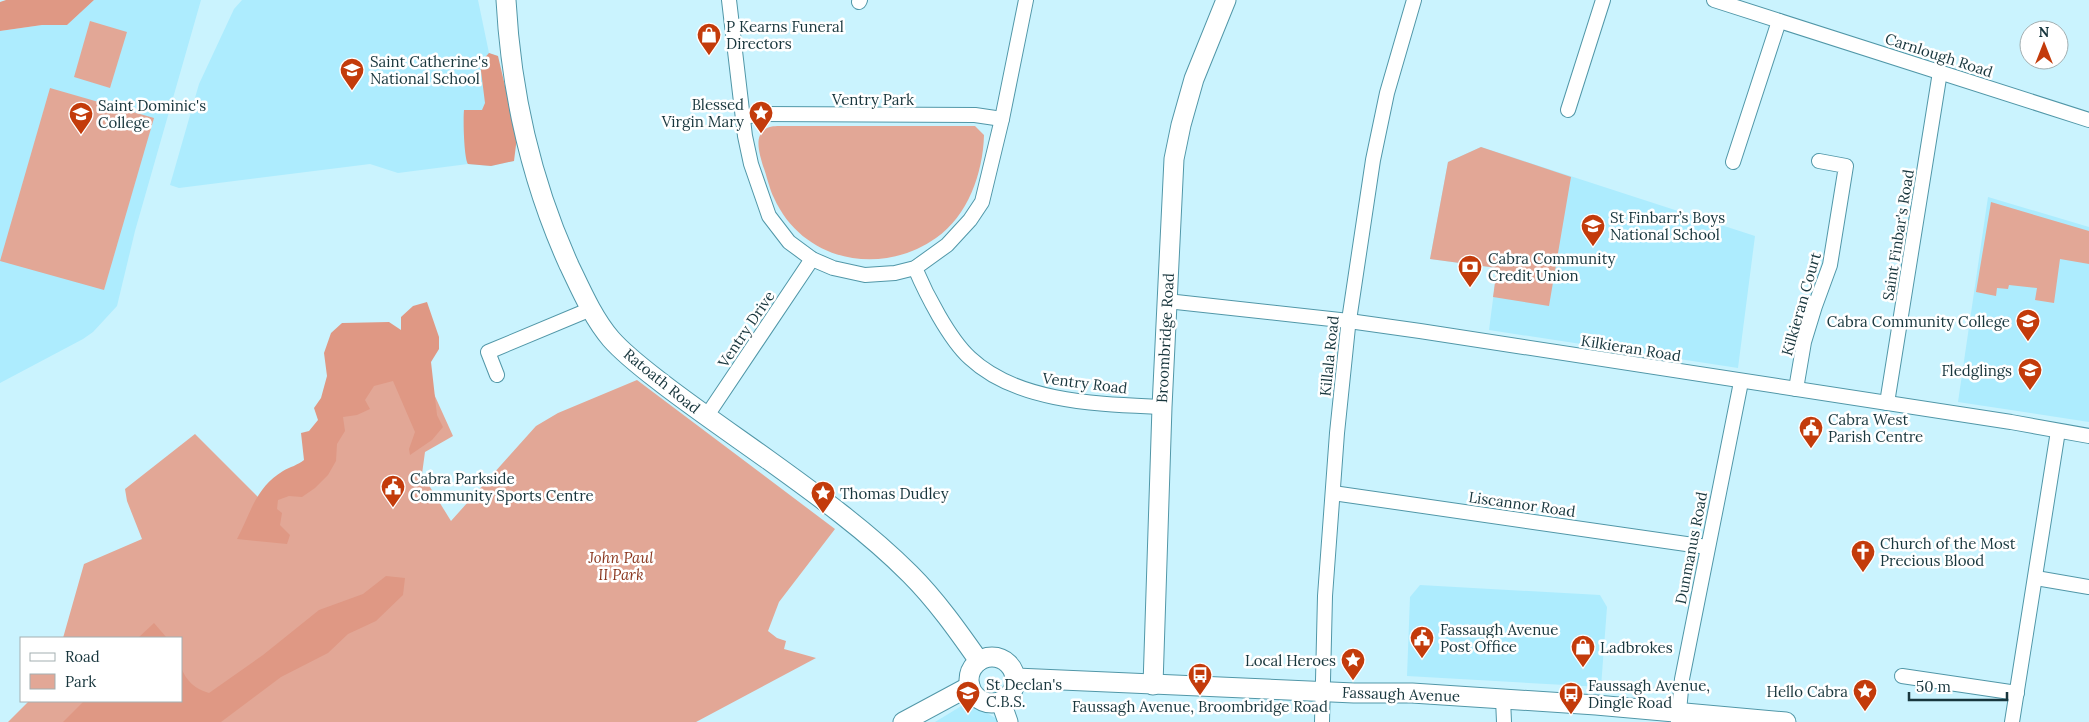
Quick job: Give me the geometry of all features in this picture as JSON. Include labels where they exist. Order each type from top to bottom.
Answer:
[{"type":"street","name":"Ratoath Road","points":[[506,0],[516,89],[530,157],[546,210],[561,247],[591,310],[611,339],[642,367],[706,417],[834,509],[881,547],[911,575],[935,602],[979,661]]},
{"type":"street","points":[[729,0],[743,117],[751,164],[769,216],[789,242],[812,259],[833,268],[865,275],[894,273],[915,268],[947,245],[970,220],[982,202],[1002,119],[1026,0]]},
{"type":"street","name":"Broombridge Road","points":[[1153,685],[1162,407],[1174,159],[1194,79],[1226,0]]},
{"type":"street","name":"Killala Road","points":[[1322,722],[1325,596],[1349,321],[1373,160],[1387,93],[1414,0]]},
{"type":"street","points":[[1568,110],[1604,0]]},
{"type":"street","name":"Carnlough Road","points":[[1714,0],[2089,120]]},
{"type":"street","points":[[1733,162],[1779,21]]},
{"type":"street","name":"Saint Finbar's Road","points":[[1887,403],[1940,72]]},
{"type":"street","name":"Ventry Park","points":[[743,117],[762,114],[976,115],[1002,119]]},
{"type":"street","name":"Kilkieran Court","points":[[1796,389],[1804,342],[1830,264],[1846,166],[1819,161]]},
{"type":"street","name":"Ventry Drive","points":[[706,417],[812,259]]},
{"type":"street","name":"Ventry Road","points":[[915,268],[924,289],[953,337],[970,358],[990,372],[1026,390],[1051,396],[1118,405],[1162,407]]},
{"type":"street","name":"Kilkieran Road","points":[[1168,301],[1349,321],[1887,403],[2089,436]]},
{"type":"street","points":[[497,375],[488,352],[591,310]]},
{"type":"street","name":"Dunmanus Road","points":[[1678,718],[1682,679],[1707,547],[1742,382]]},
{"type":"street","points":[[2012,722],[2058,431]]},
{"type":"street","name":"Liscannor Road","points":[[1333,493],[1707,547]]},
{"type":"street","points":[[2036,578],[2089,587]]},
{"type":"street","points":[[990,657],[1002,659],[1012,668],[1016,678],[1012,693],[1001,702],[984,702],[973,694],[970,686],[971,671],[979,661],[990,657]]},
{"type":"street","points":[[1902,676],[2017,693]]},
{"type":"street","name":"Fassaugh Avenue","points":[[1016,678],[1153,685],[1412,693],[1503,699],[1678,718],[1786,722]]},
{"type":"street","points":[[903,722],[970,686]]},
{"type":"street","points":[[1503,699],[1504,722]]},
{"type":"street","points":[[1001,702],[1008,722]]},
{"type":"shaded area","points":[[6,0],[94,0],[67,25],[42,25],[0,31],[0,2]]},
{"type":"shaded area","name":"Saint Dominic's College","points":[[94,0],[201,0],[135,231],[117,306],[93,332],[83,339],[0,383],[0,31],[42,25],[67,25]]},
{"type":"shaded area","name":"Saint Catherine's National School","points":[[242,0],[478,0],[489,53],[498,56],[514,161],[491,166],[468,164],[398,173],[370,164],[179,188],[170,185],[199,84],[234,9]]},
{"type":"shaded area","points":[[489,53],[498,56],[517,137],[514,161],[491,166],[468,164],[464,130],[464,110],[482,110],[485,103],[480,63]]},
{"type":"shaded area","name":"St Finbarr’s Boys National School","points":[[1481,147],[1755,236],[1738,368],[1489,330],[1497,268],[1430,259],[1448,162]]},
{"type":"shaded area","name":"Cabra Community College","points":[[1988,197],[2089,227],[2089,422],[1958,402]]},
{"type":"shaded area","points":[[427,302],[439,337],[439,349],[431,362],[437,415],[443,427],[432,440],[410,455],[409,449],[415,432],[393,381],[374,386],[365,400],[370,409],[357,415],[343,417],[345,431],[337,444],[336,461],[328,475],[315,488],[302,497],[289,496],[278,500],[277,509],[282,513],[280,525],[290,535],[287,544],[237,539],[255,502],[266,485],[283,471],[304,460],[301,433],[309,431],[318,420],[314,408],[321,398],[327,376],[324,353],[331,333],[342,323],[389,322],[401,330],[401,317],[413,306]]},
{"type":"shaded area","points":[[386,576],[405,578],[403,595],[376,621],[348,634],[328,653],[281,677],[221,722],[63,722],[83,702],[182,702],[182,669],[192,684],[209,693],[263,655],[319,610],[363,594]]},
{"type":"shaded area","points":[[1420,585],[1600,595],[1607,607],[1601,687],[1407,676],[1410,597]]},
{"type":"shaded area","points":[[154,623],[166,637],[139,637]]},
{"type":"shaded area","name":"St Declan's C.B.S.","points":[[963,705],[982,710],[997,719],[998,722],[935,722]]},
{"type":"green space","points":[[90,21],[127,32],[110,88],[74,77]]},
{"type":"green space","points":[[50,88],[154,118],[104,290],[0,261]]},
{"type":"green space","points":[[774,126],[975,126],[984,135],[981,164],[972,193],[957,218],[936,238],[914,250],[892,257],[868,259],[845,257],[824,249],[804,237],[787,220],[772,194],[760,157],[758,142],[764,130]]},
{"type":"green space","points":[[1481,147],[1571,177],[1549,306],[1493,297],[1497,268],[1430,259],[1448,162]]},
{"type":"green space","points":[[1991,202],[2089,231],[2089,264],[2060,259],[2054,303],[2035,300],[2037,288],[2009,285],[2008,289],[1997,288],[1996,296],[1976,292]]},
{"type":"green space","name":"John Paul II Park","points":[[410,341],[453,436],[425,452],[422,474],[451,521],[536,426],[558,413],[637,380],[835,529],[779,602],[768,631],[777,638],[786,641],[784,649],[816,658],[696,722],[8,722],[28,702],[182,702],[182,637],[63,637],[84,564],[142,539],[127,501],[125,489],[195,434],[263,502],[310,477],[333,392]]},
{"type":"place","name":"P Kearns Funeral Directors","points":[[709,56]]},
{"type":"place","name":"Saint Catherine's National School","points":[[352,91]]},
{"type":"place","name":"Blessed Virgin Mary","points":[[761,134]]},
{"type":"place","name":"Saint Dominic's College","points":[[81,135]]},
{"type":"place","name":"St Finbarr’s Boys National School","points":[[1593,247]]},
{"type":"place","name":"Cabra Community Credit Union","points":[[1470,288]]},
{"type":"place","name":"Cabra Community College","points":[[2028,342]]},
{"type":"place","name":"Fledglings","points":[[2030,391]]},
{"type":"place","name":"Cabra West Parish Centre","points":[[1811,449]]},
{"type":"place","name":"Cabra Parkside Community Sports Centre","points":[[393,508]]},
{"type":"place","name":"Thomas Dudley","points":[[823,514]]},
{"type":"place","name":"Church of the Most Precious Blood","points":[[1863,573]]},
{"type":"place","name":"Fassaugh Avenue Post Office","points":[[1422,659]]},
{"type":"place","name":"Ladbrokes","points":[[1583,668]]},
{"type":"place","name":"Local Heroes","points":[[1353,681]]},
{"type":"place","name":"Faussagh Avenue, Broombridge Road","points":[[1200,696]]},
{"type":"place","name":"Hello Cabra","points":[[1865,712]]},
{"type":"place","name":"St Declan's C.B.S.","points":[[968,714]]},
{"type":"place","name":"Faussagh Avenue, Dingle Road","points":[[1571,715]]}]
